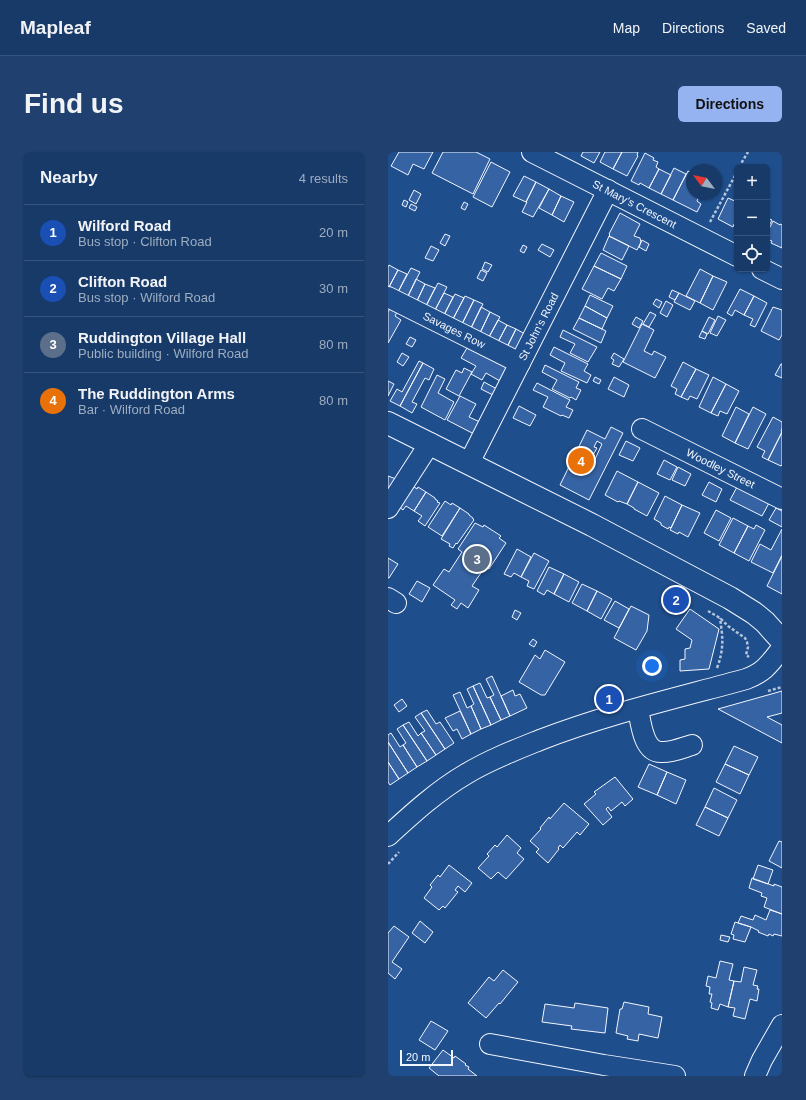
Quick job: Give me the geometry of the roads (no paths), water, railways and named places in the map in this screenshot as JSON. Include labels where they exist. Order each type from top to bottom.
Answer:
[{"type":"main road","points":[[388,423],[606,532],[730,598],[766,622],[782,641]]},
{"type":"street","name":"St Mary's Crescent","points":[[532,152],[734,254]]},
{"type":"street","name":"St John's Road","points":[[469,463],[608,190]]},
{"type":"street","points":[[768,272],[782,279]]},
{"type":"street","name":"Savages Row","points":[[388,297],[520,363]]},
{"type":"street","name":"Woodley Street","points":[[656,430],[782,499]]},
{"type":"street","points":[[388,508],[430,443]]},
{"type":"street","points":[[394,843],[419,808],[465,774],[494,759],[557,734],[603,718],[746,679],[761,672],[782,648]]},
{"type":"street","points":[[638,709],[645,740],[653,750],[662,752],[692,745]]},
{"type":"street","points":[[755,1076],[762,1060],[782,1025]]},
{"type":"street","points":[[490,1044],[517,1041],[604,1065],[675,1076]]},
{"type":"place","name":"The Ruddington Arms","points":[[581,461]]},
{"type":"place","name":"Ruddington Village Hall","points":[[477,559]]},
{"type":"place","name":"Clifton Road","points":[[676,600]]},
{"type":"place","name":"Wilford Road","points":[[609,699]]}]
